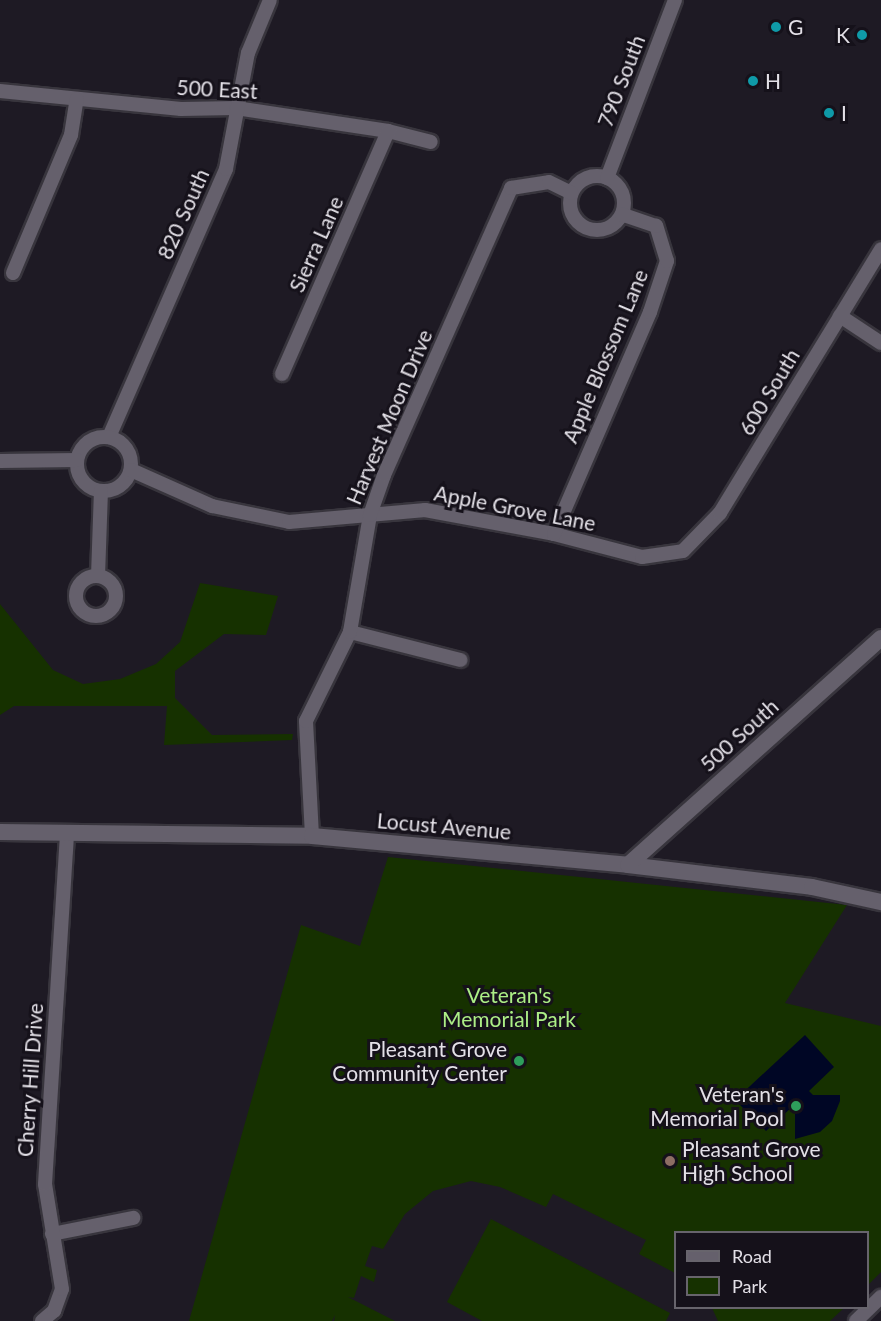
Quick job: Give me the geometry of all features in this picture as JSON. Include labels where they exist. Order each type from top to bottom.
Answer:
[{"type":"street","name":"820 South","points":[[109,437],[226,169],[248,53],[270,0]]},
{"type":"street","name":"790 South","points":[[607,178],[675,0]]},
{"type":"street","name":"500 East","points":[[0,91],[181,109],[236,108],[388,131],[431,142]]},
{"type":"street","points":[[13,273],[71,135],[77,99]]},
{"type":"street","name":"Sierra Lane","points":[[282,374],[388,131]]},
{"type":"street","points":[[607,178],[620,189],[622,214],[610,227],[586,228],[574,217],[572,193],[585,179],[607,178]]},
{"type":"street","name":"Harvest Moon Drive","points":[[312,836],[306,721],[350,632],[370,515],[511,188],[549,182],[572,193]]},
{"type":"street","name":"Apple Blossom Lane","points":[[554,534],[650,312],[667,261],[656,226],[622,214]]},
{"type":"street","name":"600 South","points":[[683,550],[720,513],[881,249]]},
{"type":"street","points":[[840,316],[881,343]]},
{"type":"street","points":[[109,437],[129,452],[131,471],[120,486],[101,491],[83,482],[77,460],[90,441],[109,437]]},
{"type":"street","points":[[0,461],[77,460]]},
{"type":"street","name":"Apple Grove Lane","points":[[131,471],[212,506],[289,522],[425,510],[554,534],[642,557],[683,550]]},
{"type":"street","points":[[98,576],[101,491]]},
{"type":"street","points":[[350,632],[461,660]]},
{"type":"street","name":"500 South","points":[[628,865],[881,638]]},
{"type":"street","name":"Locust Avenue","points":[[0,832],[312,836],[628,865],[812,887],[881,902]]},
{"type":"street","name":"Cherry Hill Drive","points":[[42,1321],[54,1311],[62,1289],[45,1184],[67,834]]},
{"type":"street","points":[[52,1234],[133,1218]]},
{"type":"street","points":[[869,1308],[881,1297]]},
{"type":"street","points":[[855,1321],[868,1309]]},
{"type":"green space","points":[[200,583],[278,596],[266,635],[224,634],[175,671],[175,698],[212,735],[293,734],[292,740],[164,745],[167,706],[14,706],[0,715],[0,604],[53,670],[83,684],[120,679],[156,664],[180,642]]},
{"type":"green space","name":"Veteran's Memorial Park","points":[[388,857],[847,905],[785,1003],[881,1026],[881,1272],[869,1284],[869,1231],[674,1231],[674,1272],[639,1254],[646,1240],[553,1194],[546,1207],[500,1187],[471,1181],[433,1191],[405,1214],[383,1249],[372,1246],[365,1266],[377,1270],[374,1282],[361,1276],[354,1298],[348,1297],[395,1321],[334,1321],[335,1315],[332,1321],[189,1321],[301,925],[360,946]]},
{"type":"green space","points":[[491,1219],[670,1313],[666,1321],[482,1321],[447,1302]]},
{"type":"green space","points":[[712,1309],[843,1309],[830,1321],[718,1321]]},
{"type":"water","points":[[805,1035],[834,1067],[809,1091],[813,1095],[840,1095],[840,1101],[832,1121],[820,1132],[795,1139],[795,1111],[792,1107],[766,1131],[735,1100]]},
{"type":"place","name":"G","points":[[776,27]]},
{"type":"place","name":"K","points":[[862,35]]},
{"type":"place","name":"H","points":[[753,81]]},
{"type":"place","name":"I","points":[[829,113]]},
{"type":"place","name":"Pleasant Grove Community Center","points":[[519,1061]]},
{"type":"place","name":"Veteran's Memorial Pool","points":[[796,1106]]},
{"type":"place","name":"Pleasant Grove High School","points":[[670,1161]]}]
